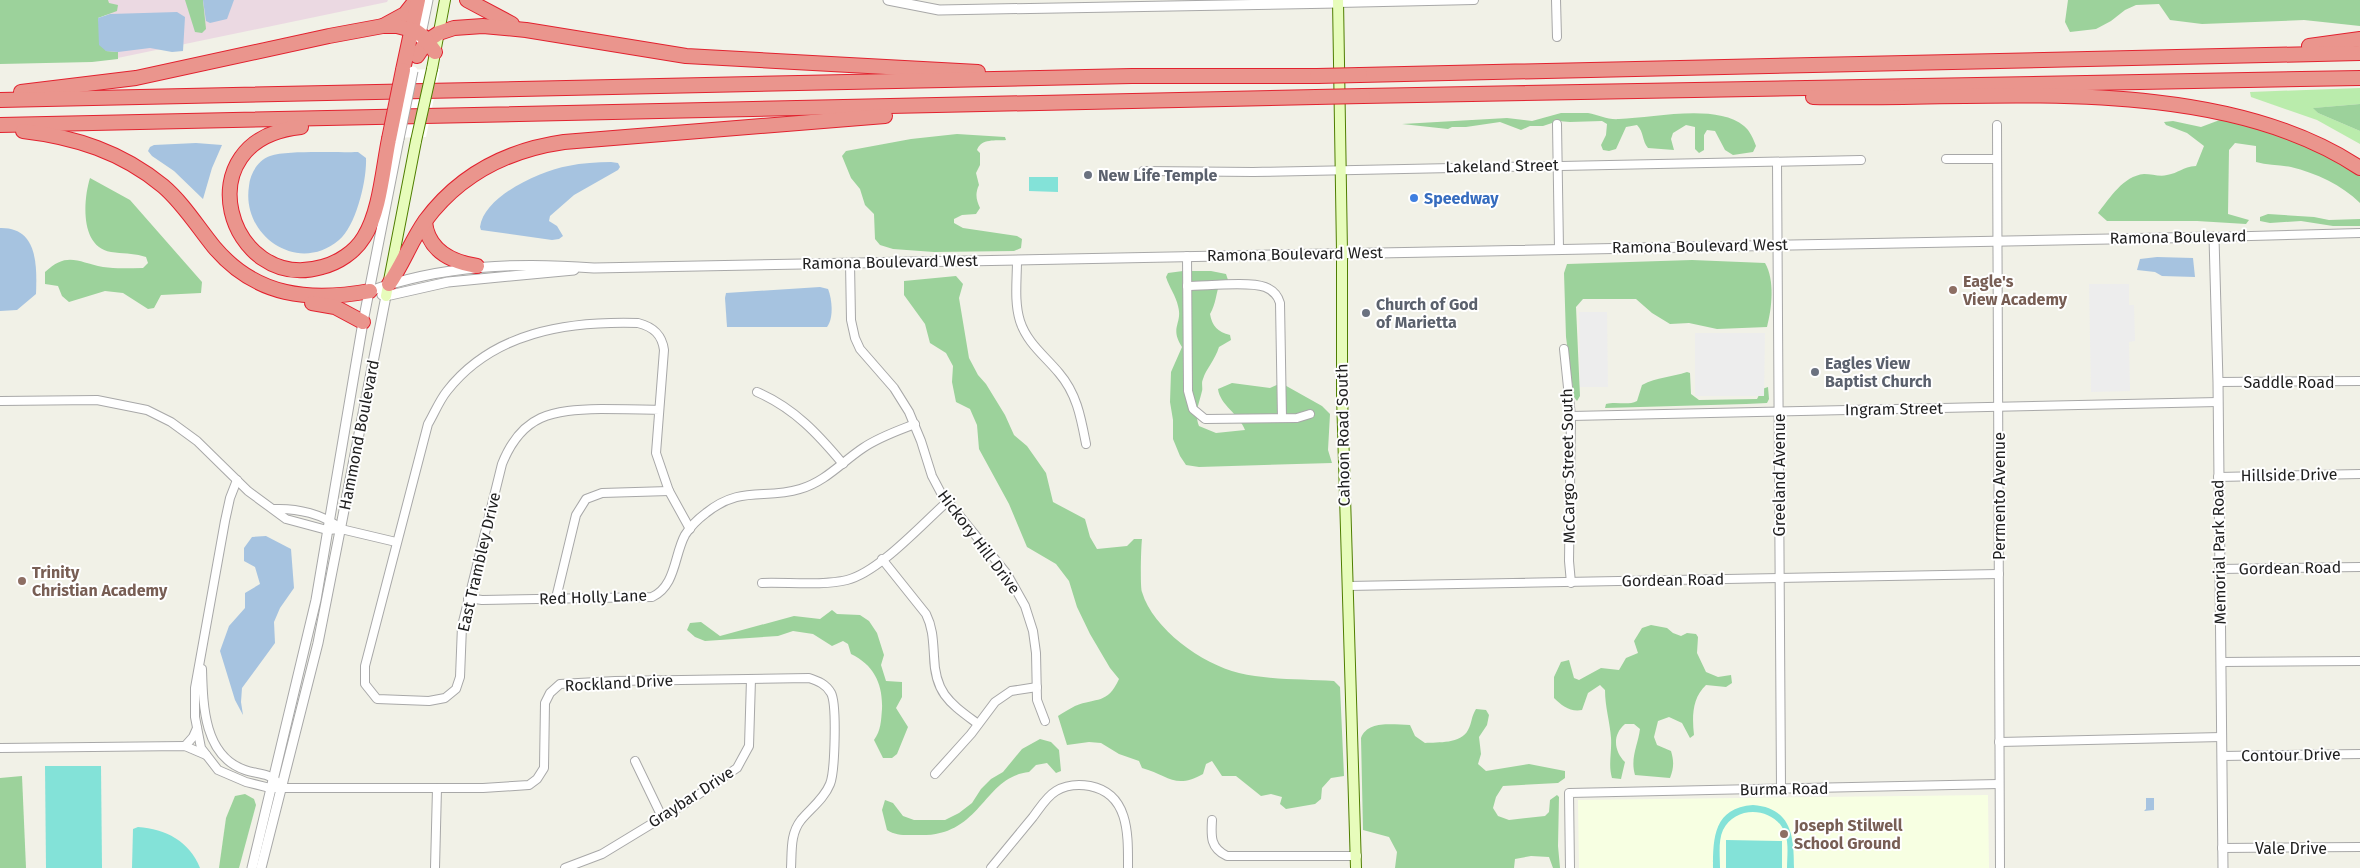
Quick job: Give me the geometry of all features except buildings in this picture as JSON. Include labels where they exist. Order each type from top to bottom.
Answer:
[{"type":"highway","points":[[0,95],[136,78],[383,26],[406,13],[417,0]]},
{"type":"highway","points":[[417,0],[424,39],[417,56]]},
{"type":"highway","points":[[467,0],[486,12],[526,30]]},
{"type":"highway","points":[[383,26],[424,39],[439,33],[469,26],[526,30],[686,56],[974,71],[1018,79]]},
{"type":"highway","points":[[370,117],[284,128],[263,136],[248,147],[233,174],[230,194],[237,226],[250,248],[272,264],[292,270],[316,269],[344,257],[363,240],[373,218],[394,139],[408,70],[424,39]]},
{"type":"highway","points":[[2210,56],[2253,49],[2310,46],[2360,39]]},
{"type":"highway","points":[[0,100],[1018,79],[1317,76],[2360,53]]},
{"type":"highway","points":[[0,125],[1363,96],[2360,78]]},
{"type":"highway","points":[[1700,90],[1729,95],[1838,98],[2052,96],[2190,107],[2242,118],[2289,133],[2331,151],[2360,168]]},
{"type":"highway","points":[[387,290],[425,222],[452,191],[478,172],[508,156],[545,145],[1008,105]]},
{"type":"highway","points":[[0,132],[23,131],[58,135],[98,147],[125,161],[163,186],[227,261],[249,278],[265,286],[298,295],[318,297],[370,291]]},
{"type":"highway","points":[[425,222],[428,236],[443,253],[458,263],[477,266]]},
{"type":"highway","points":[[265,286],[272,292],[293,300],[335,307],[363,322]]},
{"type":"main road","points":[[439,33],[445,0]]},
{"type":"main road","name":"Cahoon Road South","points":[[1338,1],[1342,252],[1342,404],[1356,868]]},
{"type":"main road","name":"Hammond Boulevard","points":[[387,290],[432,69],[424,39]]},
{"type":"street","name":"Hammond Boulevard","points":[[424,39],[428,0]]},
{"type":"street","points":[[888,0],[939,10],[1120,3],[1474,0]]},
{"type":"street","points":[[1556,0],[1557,37]]},
{"type":"street","points":[[408,70],[417,56]]},
{"type":"street","points":[[1557,124],[1559,249]]},
{"type":"street","name":"Permento Avenue","points":[[1997,125],[2000,868]]},
{"type":"street","name":"Hammond Boulevard","points":[[252,868],[316,600],[363,322],[370,291],[394,139]]},
{"type":"street","points":[[1946,159],[1996,159]]},
{"type":"street","name":"Lakeland Street","points":[[1144,171],[1341,170],[1861,160]]},
{"type":"street","name":"Greeland Avenue","points":[[1777,162],[1776,245],[1781,789]]},
{"type":"street","name":"Ramona Boulevard","points":[[1996,240],[2360,234]]},
{"type":"street","name":"Memorial Park Road","points":[[2214,237],[2218,382],[2223,868]]},
{"type":"street","name":"Ramona Boulevard West","points":[[370,291],[594,268],[1996,240]]},
{"type":"street","points":[[1187,256],[1188,391],[1193,409],[1205,418],[1297,418],[1310,414]]},
{"type":"street","points":[[1017,260],[1017,310],[1020,321],[1026,335],[1040,355],[1059,373],[1078,404],[1084,424],[1086,444]]},
{"type":"street","name":"Hickory Hill Drive","points":[[850,263],[851,320],[855,338],[860,349],[894,388],[915,424],[932,476],[947,502],[1007,574],[1022,598],[1033,631],[1036,652],[1037,700],[1045,721]]},
{"type":"street","name":"Ramona Boulevard West","points":[[387,290],[477,266],[555,264],[594,268]]},
{"type":"street","points":[[1187,286],[1258,285],[1271,290],[1277,296],[1280,303],[1282,418]]},
{"type":"street","name":"Hammond Boulevard","points":[[261,868],[318,643],[387,290]]},
{"type":"street","points":[[0,401],[97,400],[147,410],[171,422],[197,441],[261,501],[292,522],[327,530],[341,528],[396,542],[423,436],[445,393],[464,372],[488,352],[529,334],[568,326],[630,323],[648,327],[658,333],[662,340],[664,350],[656,453],[669,491],[690,528]]},
{"type":"street","name":"McCargo Street South","points":[[1564,349],[1571,416],[1569,561],[1571,583]]},
{"type":"street","name":"Saddle Road","points":[[2218,382],[2360,381]]},
{"type":"street","points":[[757,392],[785,406],[805,422],[843,464]]},
{"type":"street","name":"Ingram Street","points":[[1571,416],[2218,402]]},
{"type":"street","name":"East Trambley Drive","points":[[396,542],[365,666],[364,679],[368,690],[377,699],[430,701],[445,698],[453,693],[460,682],[462,626],[468,598],[502,464],[511,444],[542,417],[560,411],[659,410]]},
{"type":"street","name":"Red Holly Lane","points":[[468,598],[482,600],[645,598],[656,595],[668,583],[680,547],[690,528],[707,512],[727,500],[746,494],[800,490],[821,480],[877,439],[915,424]]},
{"type":"street","name":"Hillside Drive","points":[[2218,477],[2360,474]]},
{"type":"street","points":[[207,755],[201,748],[195,717],[195,688],[228,506],[237,480]]},
{"type":"street","points":[[556,598],[576,515],[580,505],[586,499],[602,493],[669,491]]},
{"type":"street","points":[[762,583],[846,580],[867,572],[947,502]]},
{"type":"street","points":[[274,510],[290,509],[329,519],[341,528]]},
{"type":"street","points":[[882,559],[916,601],[930,622],[933,632],[934,667],[940,689],[954,706],[978,724]]},
{"type":"street","name":"Gordean Road","points":[[2219,569],[2360,567]]},
{"type":"street","name":"Gordean Road","points":[[1348,586],[1999,574]]},
{"type":"street","points":[[202,651],[202,687],[208,731],[218,752],[230,763],[245,770],[274,777],[282,787]]},
{"type":"street","points":[[2221,662],[2360,661]]},
{"type":"street","name":"Rockland Drive","points":[[207,755],[218,770],[246,782],[270,788],[332,790],[483,788],[534,783],[542,773],[546,761],[545,703],[550,693],[560,684],[615,681],[805,678],[815,680],[825,686],[833,701],[833,777],[824,796],[801,820],[795,831],[791,868]]},
{"type":"street","name":"Graybar Drive","points":[[564,868],[602,854],[726,777],[742,761],[749,746],[751,679]]},
{"type":"street","points":[[935,774],[978,724],[989,708],[1004,695],[1037,687]]},
{"type":"street","points":[[185,746],[193,737],[197,728]]},
{"type":"street","points":[[1999,742],[2222,737]]},
{"type":"street","points":[[0,748],[185,746],[207,755]]},
{"type":"street","name":"Contour Drive","points":[[2222,756],[2360,754]]},
{"type":"street","points":[[635,761],[662,817]]},
{"type":"street","name":"Burma Road","points":[[1570,868],[1569,794],[1999,784]]},
{"type":"street","points":[[992,868],[1049,797],[1064,787],[1078,785],[1103,791],[1119,805],[1128,830],[1128,868]]},
{"type":"street","points":[[435,868],[437,788]]},
{"type":"street","points":[[1212,820],[1211,834],[1213,845],[1226,856],[1357,856]]},
{"type":"street","name":"Vale Drive","points":[[2222,848],[2360,847]]},
{"type":"street","points":[[586,860],[590,868]]},
{"type":"shaded area","points":[[107,0],[388,0],[387,2],[108,60]]},
{"type":"shaded area","points":[[203,0],[234,0],[227,19],[210,23],[206,21]]},
{"type":"shaded area","points":[[177,12],[185,17],[183,51],[172,52],[150,48],[118,52],[106,51],[99,45],[98,18],[110,14]]},
{"type":"shaded area","points":[[196,143],[222,145],[212,168],[203,199],[174,171],[152,156],[148,151],[154,145]]},
{"type":"shaded area","points":[[358,152],[366,158],[365,178],[351,224],[339,240],[323,250],[307,253],[290,251],[276,245],[263,234],[254,220],[249,204],[251,177],[255,168],[262,161],[278,154]]},
{"type":"shaded area","points":[[618,163],[620,167],[618,170],[574,195],[550,216],[549,221],[557,226],[563,236],[559,239],[552,240],[481,230],[480,227],[484,216],[492,205],[502,195],[529,179],[568,166]]},
{"type":"shaded area","points":[[1029,177],[1058,177],[1058,192],[1029,191]]},
{"type":"shaded area","points":[[0,228],[12,229],[22,234],[33,250],[36,294],[17,310],[0,311]]},
{"type":"shaded area","points":[[2157,257],[2193,258],[2195,277],[2162,276],[2155,272],[2137,270],[2140,259]]},
{"type":"shaded area","points":[[2089,284],[2129,284],[2129,305],[2134,305],[2135,341],[2129,342],[2130,391],[2091,392]]},
{"type":"shaded area","points":[[820,287],[828,289],[831,298],[831,319],[827,327],[727,327],[726,293]]},
{"type":"shaded area","points":[[1579,312],[1607,312],[1608,387],[1580,387]]},
{"type":"shaded area","points":[[1695,333],[1765,333],[1764,396],[1695,396]]},
{"type":"shaded area","points":[[266,536],[291,549],[294,588],[280,608],[274,622],[275,643],[242,688],[241,702],[243,715],[235,700],[220,651],[229,626],[245,608],[245,593],[260,584],[255,567],[244,561],[244,548],[252,537]]},
{"type":"shaded area","points":[[45,766],[101,766],[102,868],[46,868]]},
{"type":"shaded area","name":"Joseph Stilwell School Ground","points":[[1988,795],[1989,868],[1579,868],[1578,800]]},
{"type":"shaded area","points":[[2146,798],[2154,798],[2154,810],[2144,811],[2146,809]]},
{"type":"shaded area","points":[[1753,805],[1766,807],[1783,818],[1791,835],[1794,868],[1787,868],[1787,842],[1780,824],[1773,818],[1755,812],[1737,816],[1723,830],[1720,839],[1720,868],[1713,868],[1715,835],[1723,818],[1740,807]]},
{"type":"shaded area","points":[[138,827],[158,830],[175,838],[190,850],[200,868],[132,868],[133,829]]},
{"type":"shaded area","points":[[1726,840],[1782,841],[1782,868],[1726,868]]},
{"type":"green space","points":[[0,0],[108,0],[109,3],[118,5],[117,11],[98,18],[106,51],[118,52],[118,59],[92,62],[0,64]]},
{"type":"green space","points":[[185,0],[203,0],[206,29],[202,33],[195,32]]},
{"type":"green space","points":[[2068,0],[2360,0],[2360,26],[2304,20],[2202,24],[2170,20],[2159,4],[2136,5],[2096,29],[2070,32],[2065,22]]},
{"type":"green space","points":[[2360,88],[2360,104],[2314,108],[2318,113],[2360,131],[2360,144],[2317,120],[2251,97],[2250,92]]},
{"type":"green space","points":[[2360,104],[2360,131],[2318,113],[2313,108]]},
{"type":"green space","points":[[1561,113],[1588,113],[1615,119],[1701,113],[1717,115],[1732,119],[1744,126],[1756,146],[1753,152],[1733,155],[1725,150],[1715,131],[1707,130],[1704,135],[1704,150],[1699,153],[1695,149],[1695,127],[1686,125],[1673,133],[1671,139],[1674,150],[1648,148],[1637,125],[1626,127],[1616,149],[1609,151],[1603,150],[1601,145],[1606,135],[1607,124],[1602,121],[1558,121],[1543,126],[1530,126],[1521,130],[1500,122],[1448,129],[1402,124],[1507,118],[1532,121]]},
{"type":"green space","points":[[2225,118],[2312,145],[2360,171],[2360,203],[2337,185],[2319,176],[2291,167],[2256,162],[2256,146],[2235,143],[2229,150],[2228,214],[2249,220],[2246,224],[2197,221],[2107,221],[2098,213],[2123,183],[2136,176],[2144,174],[2164,176],[2196,166],[2204,146],[2187,133],[2166,125],[2164,122],[2173,121],[2201,127]]},
{"type":"green space","points":[[957,134],[1005,137],[1006,140],[989,141],[979,146],[977,150],[980,153],[980,165],[976,173],[979,185],[976,197],[980,208],[976,214],[962,215],[954,219],[954,223],[963,228],[1017,236],[1022,239],[1021,248],[1014,251],[934,252],[893,249],[880,245],[875,239],[874,214],[865,205],[860,189],[851,178],[842,156],[846,151],[911,139]]},
{"type":"green space","points":[[90,178],[130,200],[202,282],[201,293],[161,295],[154,308],[148,309],[123,293],[105,291],[69,302],[62,296],[58,286],[45,284],[45,272],[66,260],[118,268],[143,268],[148,263],[146,257],[111,252],[101,248],[94,242],[86,222],[85,210]]},
{"type":"green space","points":[[2268,214],[2314,217],[2329,220],[2360,219],[2360,226],[2333,226],[2301,221],[2270,223],[2260,221],[2260,217]]},
{"type":"green space","points":[[1692,260],[1765,263],[1770,278],[1772,294],[1767,327],[1717,329],[1689,323],[1670,324],[1652,313],[1636,299],[1583,299],[1576,307],[1580,396],[1577,401],[1574,397],[1566,337],[1564,273],[1567,264]]},
{"type":"green space","points":[[1211,271],[1226,274],[1228,280],[1220,282],[1210,314],[1216,328],[1230,335],[1231,340],[1219,347],[1202,381],[1197,413],[1199,426],[1216,433],[1245,430],[1239,419],[1222,400],[1218,389],[1232,383],[1270,388],[1281,383],[1322,406],[1330,414],[1328,450],[1332,463],[1199,467],[1186,465],[1173,439],[1173,420],[1170,402],[1171,372],[1182,347],[1176,330],[1179,317],[1178,306],[1166,277],[1168,273]]},
{"type":"green space","points":[[956,276],[963,284],[959,298],[969,358],[1005,415],[1014,435],[1027,446],[1046,473],[1053,502],[1085,519],[1090,537],[1097,549],[1127,546],[1134,539],[1142,539],[1141,589],[1148,606],[1168,632],[1210,662],[1239,673],[1262,677],[1334,681],[1340,687],[1344,776],[1331,778],[1322,788],[1321,799],[1315,804],[1286,809],[1280,804],[1282,797],[1271,794],[1261,796],[1236,776],[1222,776],[1212,761],[1206,764],[1203,774],[1193,779],[1178,781],[1142,768],[1139,761],[1119,754],[1101,743],[1089,742],[1067,745],[1058,716],[1075,706],[1106,697],[1119,679],[1110,668],[1090,634],[1077,607],[1069,581],[1056,564],[1027,547],[1009,504],[979,449],[977,425],[970,409],[956,402],[952,382],[953,366],[946,353],[930,343],[925,324],[904,295],[904,281]]},
{"type":"green space","points":[[1687,372],[1690,373],[1691,394],[1699,400],[1757,399],[1762,389],[1768,387],[1769,399],[1767,403],[1605,408],[1606,404],[1637,401],[1642,385],[1653,380]]},
{"type":"green space","points":[[832,610],[837,614],[860,615],[869,621],[877,633],[884,655],[881,665],[886,681],[902,682],[902,697],[896,708],[908,727],[897,754],[892,758],[883,758],[874,740],[879,729],[882,713],[881,691],[876,676],[866,664],[851,654],[848,644],[843,641],[832,646],[813,634],[793,631],[778,636],[705,641],[695,637],[687,630],[690,623],[701,622],[720,636],[794,616],[820,619]]},
{"type":"green space","points":[[1651,625],[1667,628],[1681,636],[1687,633],[1696,634],[1698,637],[1697,653],[1706,672],[1718,677],[1731,675],[1732,683],[1726,687],[1706,685],[1701,690],[1694,708],[1694,735],[1690,738],[1682,723],[1669,717],[1658,721],[1654,737],[1657,745],[1671,751],[1673,764],[1670,778],[1635,775],[1633,763],[1640,729],[1634,724],[1625,724],[1616,738],[1617,748],[1625,762],[1621,779],[1612,778],[1610,768],[1611,738],[1605,690],[1600,685],[1588,693],[1582,710],[1570,709],[1554,698],[1554,677],[1561,662],[1569,660],[1574,678],[1579,680],[1601,668],[1619,670],[1626,658],[1638,653],[1634,641],[1642,628]]},
{"type":"green space","points":[[1476,709],[1486,710],[1489,715],[1487,725],[1479,737],[1481,754],[1478,764],[1486,771],[1529,764],[1565,771],[1565,778],[1558,783],[1503,786],[1496,797],[1493,808],[1498,816],[1509,820],[1545,816],[1549,812],[1550,800],[1557,795],[1559,797],[1558,846],[1560,868],[1553,868],[1549,857],[1531,856],[1515,859],[1514,868],[1395,868],[1397,852],[1389,837],[1363,830],[1361,738],[1364,732],[1375,726],[1389,724],[1410,725],[1415,736],[1425,743],[1455,740],[1465,735]]},
{"type":"green space","points":[[1040,739],[1051,742],[1059,750],[1061,771],[1056,773],[1047,763],[1036,765],[1029,772],[1013,776],[1001,784],[969,818],[955,827],[939,833],[905,835],[887,830],[882,810],[885,800],[893,803],[903,816],[914,820],[945,820],[959,813],[972,803],[981,789],[991,779],[1003,772],[1022,749]]},
{"type":"green space","points":[[22,776],[26,868],[0,868],[0,778]]},
{"type":"green space","points":[[245,794],[254,799],[256,805],[239,868],[219,868],[226,818],[235,796]]},
{"type":"pier","points":[[440,69],[426,137],[384,138],[397,70]]},
{"type":"place","name":"New Life Temple","points":[[1088,175]]},
{"type":"place","name":"Speedway","points":[[1414,198]]},
{"type":"place","name":"Eagle's View Academy","points":[[1953,290]]},
{"type":"place","name":"Church of God of Marietta","points":[[1366,313]]},
{"type":"place","name":"Eagles View Baptist Church","points":[[1815,372]]},
{"type":"place","name":"Trinity Christian Academy","points":[[22,581]]},
{"type":"place","name":"Joseph Stilwell School Ground","points":[[1784,834]]}]
